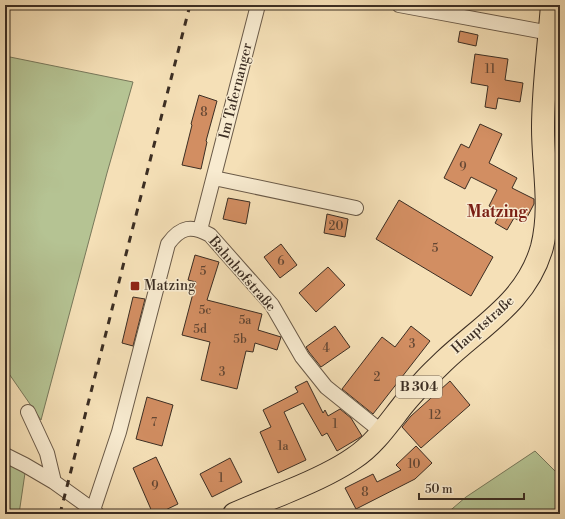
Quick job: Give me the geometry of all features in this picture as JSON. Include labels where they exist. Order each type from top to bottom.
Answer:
[{"type":"main road","name":"Hauptstraße","points":[[234,514],[324,476],[341,467],[368,448],[404,403],[425,380],[444,361],[508,306],[527,279],[533,269],[541,248],[554,198],[543,129],[552,5]]},
{"type":"street","name":"Im Tafernanger","points":[[200,230],[258,5]]},
{"type":"street","points":[[399,5],[550,33]]},
{"type":"street","points":[[214,178],[356,208]]},
{"type":"street","name":"Bahnhofstraße","points":[[95,512],[168,244],[174,236],[182,230],[190,228],[200,230],[210,235],[272,305],[302,358],[326,387],[382,432]]},
{"type":"street","points":[[28,412],[47,452],[54,482]]},
{"type":"street","points":[[5,455],[54,482],[95,512]]},
{"type":"green space","points":[[5,56],[133,82],[41,420],[5,368]]},
{"type":"green space","points":[[535,451],[558,474],[560,474],[560,514],[446,514],[466,497]]},
{"type":"green space","points":[[5,461],[25,473],[19,514],[5,514]]},
{"type":"building","points":[[460,31],[478,35],[476,46],[458,42]]},
{"type":"building","points":[[475,54],[508,59],[505,80],[523,83],[520,102],[498,98],[496,109],[485,107],[488,86],[471,83]]},
{"type":"building","points":[[199,95],[217,101],[206,141],[201,169],[182,165]]},
{"type":"building","points":[[480,124],[502,134],[489,163],[517,178],[512,188],[534,199],[534,204],[524,223],[514,218],[507,230],[495,223],[501,212],[489,206],[497,190],[471,177],[465,189],[444,178],[461,144],[469,148]]},
{"type":"building","points":[[228,198],[250,202],[246,224],[223,219]]},
{"type":"building","points":[[399,200],[493,257],[471,296],[376,239]]},
{"type":"building","points":[[327,214],[348,219],[345,237],[324,233]]},
{"type":"building","points":[[281,244],[297,265],[280,278],[264,257]]},
{"type":"building","points":[[195,255],[219,262],[207,300],[262,314],[258,330],[281,337],[277,350],[255,343],[253,352],[246,351],[237,389],[201,380],[210,342],[182,335],[196,282],[188,280]]},
{"type":"building","points":[[328,267],[345,285],[316,312],[299,293]]},
{"type":"building","points":[[133,297],[145,299],[133,346],[122,343]]},
{"type":"building","points":[[335,326],[350,347],[321,367],[306,347]]},
{"type":"building","points":[[411,326],[430,341],[373,414],[342,389],[382,337],[395,347]]},
{"type":"building","points":[[307,381],[323,413],[325,410],[328,416],[340,409],[351,418],[362,436],[337,451],[327,433],[322,436],[303,403],[284,412],[306,460],[278,473],[260,432],[271,427],[263,410],[298,392],[295,387]]},
{"type":"building","points":[[450,381],[470,405],[421,448],[402,427],[411,416]]},
{"type":"building","points":[[147,397],[173,405],[162,446],[136,439]]},
{"type":"building","points":[[416,446],[432,463],[415,479],[356,509],[345,488],[373,474],[377,482],[401,470],[396,465]]},
{"type":"building","points":[[156,457],[178,504],[157,514],[153,514],[133,468]]},
{"type":"building","points":[[230,458],[242,482],[212,497],[200,474]]},
{"type":"railway","points":[[60,514],[190,5]]},
{"type":"place","name":"Matzing","points":[[135,286]]},
{"type":"district","name":"Matzing","points":[[497,212]]}]
